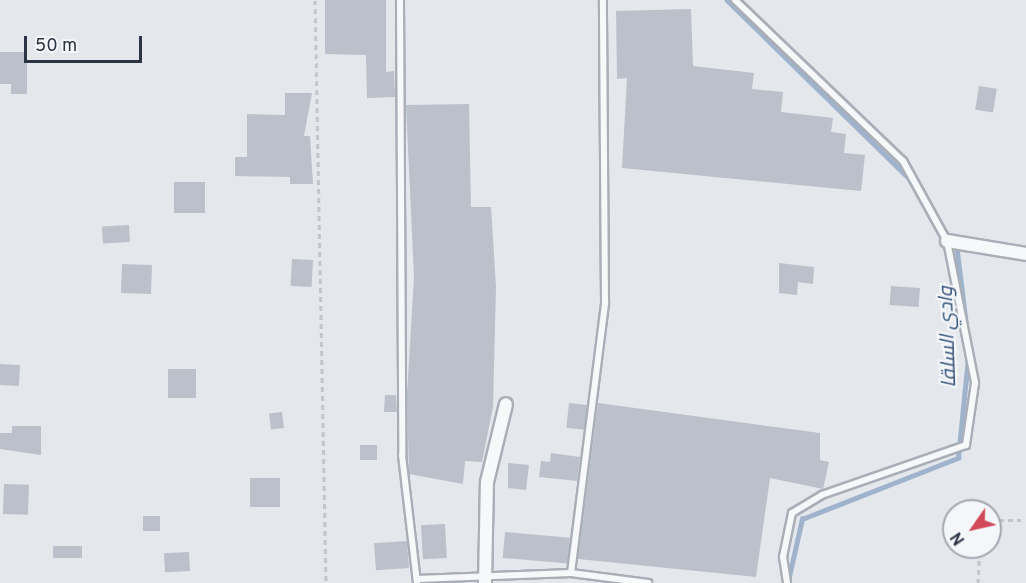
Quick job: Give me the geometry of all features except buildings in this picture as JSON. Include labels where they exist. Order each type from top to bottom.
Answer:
[{"type":"street","points":[[947,241],[1026,254]]},
{"type":"street","points":[[485,579],[487,482],[506,404]]},
{"type":"lane","points":[[400,0],[402,456],[417,581],[571,573],[648,583]]},
{"type":"lane","points":[[571,573],[605,302],[603,0]]},
{"type":"lane","points":[[735,0],[903,161],[947,241],[975,383],[966,445],[822,495],[792,513],[783,557],[787,583]]},
{"type":"path","points":[[315,0],[326,583]]},
{"type":"path","points":[[1002,520],[1026,520]]},
{"type":"path","points":[[978,583],[979,559]]},
{"type":"waterway","name":"وادي السلقا","points":[[727,0],[909,178]]},
{"type":"waterway","name":"وادي السلقا","points":[[941,225],[957,248],[967,330]]},
{"type":"waterway","name":"وادي السلقا","points":[[788,581],[802,519],[958,458],[968,357]]}]
